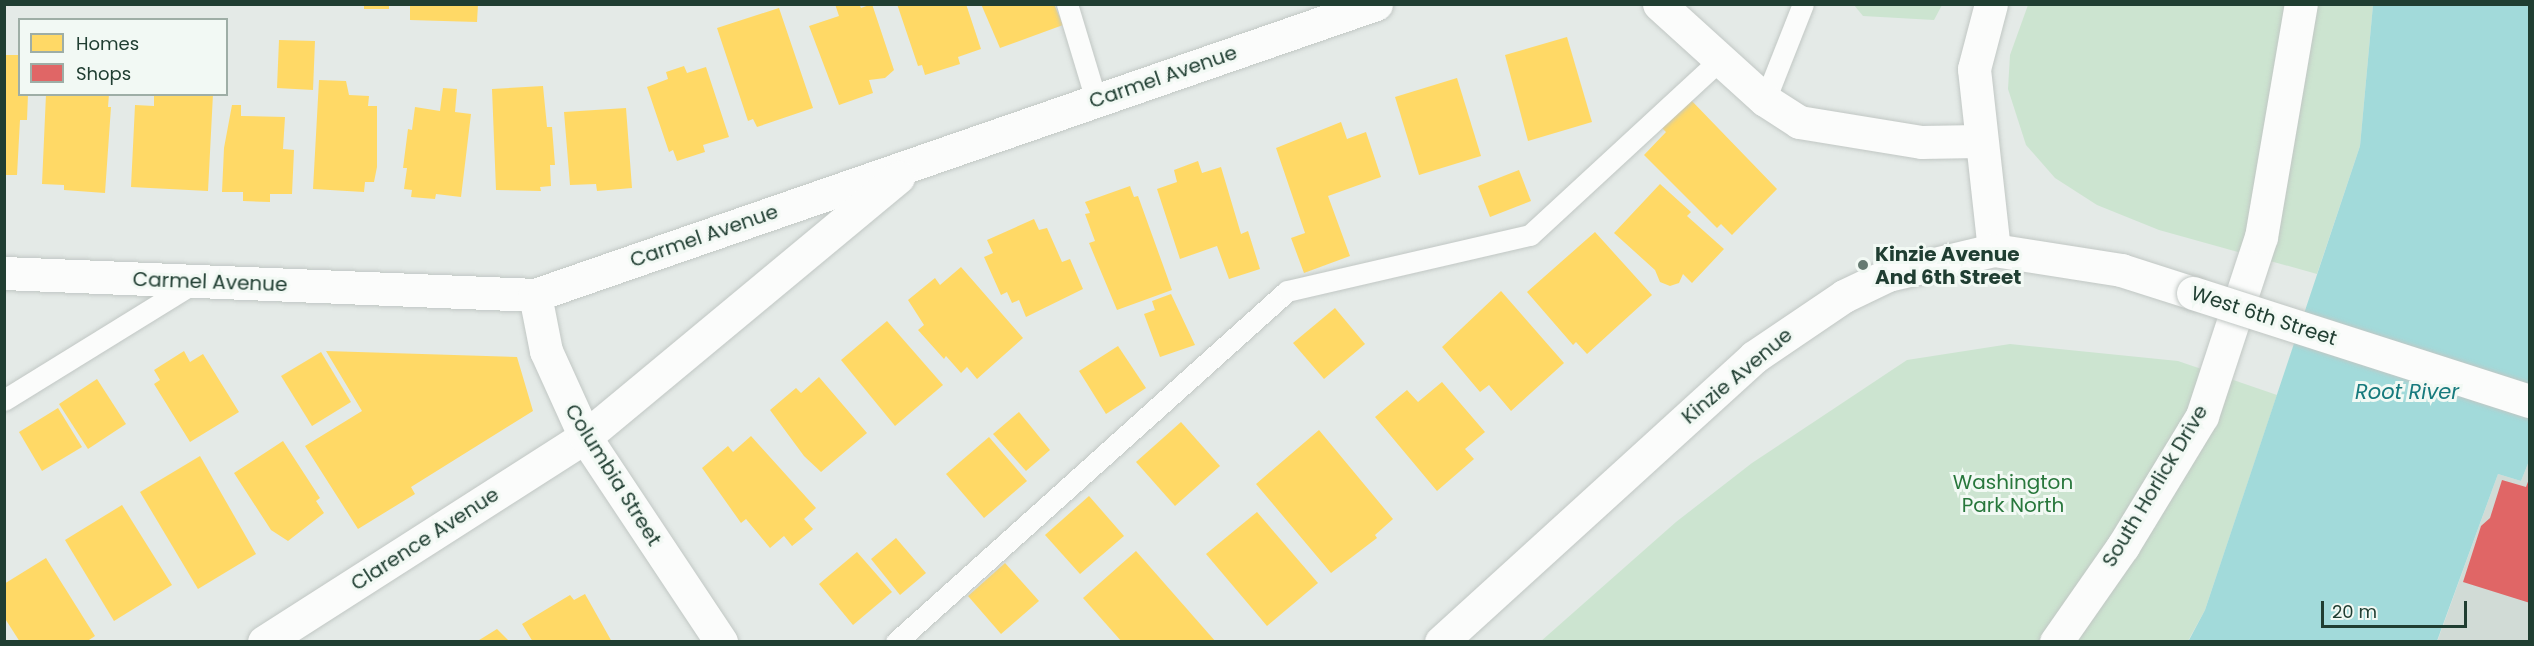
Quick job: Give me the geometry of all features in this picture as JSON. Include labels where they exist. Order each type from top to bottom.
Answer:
[{"type":"street","name":"Carmel Avenue","points":[[4,273],[535,295],[1376,4]]},
{"type":"street","points":[[1659,4],[1722,58],[1765,100],[1799,122],[1921,142],[1979,141]]},
{"type":"street","points":[[1991,4],[1974,69],[1979,141],[1994,250]]},
{"type":"street","name":"South Horlick Drive","points":[[2056,642],[2122,546],[2202,416],[2261,237],[2301,4]]},
{"type":"street","name":"Clarence Avenue","points":[[264,642],[585,437],[916,163]]},
{"type":"street","name":"West 6th Street","points":[[1994,250],[2110,268],[2529,401]]},
{"type":"street","name":"Kinzie Avenue","points":[[1441,642],[1754,357],[1801,323],[1844,296],[1888,275],[1994,250]]},
{"type":"street","name":"Columbia Street","points":[[535,295],[546,351],[585,437],[721,642]]},
{"type":"lane","points":[[1067,4],[1096,100]]},
{"type":"lane","points":[[1765,100],[1803,4]]},
{"type":"lane","points":[[896,642],[1287,291],[1530,235],[1722,58]]},
{"type":"lane","points":[[4,400],[198,281]]},
{"type":"shaded area","points":[[2529,461],[2529,641],[2437,642],[2498,474],[2521,481]]},
{"type":"green space","points":[[1854,5],[1942,5],[1934,20],[1863,16]]},
{"type":"green space","points":[[2028,5],[2373,5],[2360,146],[2317,274],[2159,230],[2097,205],[2055,178],[2026,145],[2008,89],[2010,55]]},
{"type":"green space","name":"Washington Park North","points":[[2010,344],[2178,361],[2277,395],[2205,610],[2188,641],[1540,642],[1676,522],[1752,463],[1907,360]]},
{"type":"water","name":"Root River","points":[[2373,5],[2529,5],[2529,461],[2521,481],[2498,474],[2437,641],[2188,642],[2205,610],[2360,146]]},
{"type":"building: Homes","points":[[364,4],[389,4],[389,9],[364,9]]},
{"type":"building: Homes","points":[[410,4],[478,4],[477,22],[410,20]]},
{"type":"building: Homes","points":[[835,4],[859,4],[861,8],[872,4],[894,70],[885,78],[869,80],[873,93],[839,105],[809,26],[839,16]]},
{"type":"building: Homes","points":[[897,4],[966,4],[981,49],[958,57],[960,64],[925,75],[922,65],[918,66]]},
{"type":"building: Homes","points":[[981,4],[1054,4],[1063,25],[1000,48]]},
{"type":"building: Homes","points":[[779,8],[813,108],[757,127],[753,119],[748,121],[717,28]]},
{"type":"building: Homes","points":[[1567,37],[1592,122],[1528,141],[1505,55]]},
{"type":"building: Homes","points":[[279,40],[315,41],[313,90],[277,88]]},
{"type":"building: Homes","points":[[4,55],[18,55],[18,96],[28,96],[27,120],[20,120],[17,175],[4,175]]},
{"type":"building: Homes","points":[[684,66],[687,73],[706,67],[729,137],[703,145],[705,152],[677,161],[673,150],[669,152],[647,87],[668,79],[666,72]]},
{"type":"building: Homes","points":[[1457,78],[1481,156],[1419,175],[1395,97]]},
{"type":"building: Homes","points":[[319,80],[346,81],[349,95],[369,96],[368,106],[377,106],[377,167],[374,182],[365,182],[364,192],[313,189]]},
{"type":"building: Homes","points":[[543,86],[547,127],[552,127],[555,165],[550,165],[551,186],[540,187],[541,191],[496,190],[492,89]]},
{"type":"building: Homes","points":[[443,88],[457,89],[455,112],[471,114],[461,197],[436,194],[435,199],[411,197],[412,190],[404,189],[407,168],[403,168],[408,129],[412,130],[415,107],[440,111]]},
{"type":"building: Homes","points":[[46,96],[109,96],[108,107],[111,107],[105,193],[64,190],[64,185],[42,184]]},
{"type":"building: Homes","points":[[154,96],[213,96],[208,191],[131,187],[135,105],[154,106]]},
{"type":"building: Homes","points":[[1689,98],[1777,189],[1732,235],[1721,224],[1717,228],[1644,155],[1666,132],[1661,127]]},
{"type":"building: Homes","points":[[232,105],[241,105],[241,116],[285,117],[283,149],[294,150],[292,194],[270,194],[270,202],[243,201],[243,192],[222,192],[224,148]]},
{"type":"building: Homes","points":[[626,108],[632,188],[597,191],[596,184],[570,185],[564,112]]},
{"type":"building: Homes","points":[[1341,122],[1347,139],[1366,132],[1381,177],[1328,196],[1350,256],[1304,273],[1291,238],[1305,233],[1276,148]]},
{"type":"building: Homes","points":[[1198,161],[1202,173],[1221,167],[1241,234],[1248,231],[1260,269],[1229,279],[1217,246],[1180,259],[1157,189],[1177,182],[1174,170]]},
{"type":"building: Homes","points":[[1519,170],[1531,201],[1490,217],[1478,186]]},
{"type":"building: Homes","points":[[1660,184],[1691,212],[1687,216],[1724,249],[1692,283],[1683,274],[1679,283],[1670,286],[1660,282],[1655,270],[1614,233]]},
{"type":"building: Homes","points":[[1130,186],[1134,197],[1138,196],[1172,290],[1117,310],[1089,243],[1095,241],[1085,214],[1090,213],[1085,202]]},
{"type":"building: Homes","points":[[1034,219],[1039,230],[1047,228],[1062,262],[1070,259],[1083,289],[1026,317],[1019,300],[1012,303],[1007,292],[1001,295],[984,257],[993,253],[987,240]]},
{"type":"building: Homes","points":[[1595,232],[1652,295],[1587,354],[1576,342],[1573,345],[1527,292]]},
{"type":"building: Homes","points":[[961,267],[1023,338],[977,379],[967,367],[961,373],[946,356],[944,359],[918,330],[924,325],[908,300],[935,278],[940,285]]},
{"type":"building: Homes","points":[[1501,291],[1564,363],[1511,411],[1489,385],[1480,392],[1442,347]]},
{"type":"building: Homes","points":[[1171,294],[1195,345],[1160,357],[1144,314],[1155,310],[1152,301]]},
{"type":"building: Homes","points":[[1335,308],[1365,344],[1324,379],[1293,343]]},
{"type":"building: Homes","points":[[887,321],[943,385],[895,426],[841,360]]},
{"type":"building: Homes","points":[[1118,346],[1146,388],[1106,414],[1079,371]]},
{"type":"building: Homes","points":[[184,351],[190,362],[203,354],[239,412],[190,442],[154,384],[160,380],[154,370]]},
{"type":"building: Homes","points":[[326,351],[517,357],[533,411],[411,487],[415,494],[358,529],[305,446],[362,411]]},
{"type":"building: Homes","points":[[321,352],[351,402],[312,426],[281,376]]},
{"type":"building: Homes","points":[[819,377],[867,433],[821,472],[804,456],[770,410],[796,388],[801,393]]},
{"type":"building: Homes","points":[[97,379],[126,424],[88,449],[59,404]]},
{"type":"building: Homes","points":[[1442,382],[1485,432],[1465,449],[1474,459],[1437,491],[1375,417],[1407,390],[1418,402]]},
{"type":"building: Homes","points":[[58,408],[82,447],[42,471],[19,432]]},
{"type":"building: Homes","points":[[1019,412],[1050,450],[1026,471],[993,434]]},
{"type":"building: Homes","points":[[1181,422],[1220,466],[1175,506],[1136,462]]},
{"type":"building: Homes","points":[[1319,430],[1393,519],[1375,535],[1377,538],[1331,573],[1256,484]]},
{"type":"building: Homes","points":[[751,436],[816,508],[804,519],[813,529],[792,546],[784,536],[770,548],[746,519],[741,523],[702,468],[728,446],[733,452]]},
{"type":"building: Homes","points":[[989,437],[1027,481],[984,518],[946,474]]},
{"type":"building: Homes","points":[[283,441],[320,498],[316,501],[324,513],[288,541],[271,530],[234,473]]},
{"type":"building: Homes","points":[[200,456],[256,554],[198,589],[140,492]]},
{"type":"building: Homes","points":[[1089,496],[1124,536],[1080,574],[1045,535]]},
{"type":"building: Homes","points":[[122,505],[172,585],[114,621],[65,540]]},
{"type":"building: Homes","points":[[1257,512],[1318,583],[1267,626],[1206,554]]},
{"type":"building: Homes","points":[[896,538],[926,573],[900,595],[871,559]]},
{"type":"building: Homes","points":[[1136,551],[1216,642],[1122,642],[1083,598]]},
{"type":"building: Homes","points":[[857,552],[892,592],[853,625],[819,584]]},
{"type":"building: Homes","points":[[46,558],[95,636],[86,642],[20,642],[4,617],[4,584]]},
{"type":"building: Homes","points":[[1005,563],[1039,601],[1001,634],[968,596]]},
{"type":"building: Homes","points":[[585,594],[612,642],[533,642],[522,624],[570,595],[574,600]]},
{"type":"building: Homes","points":[[497,629],[510,642],[476,642]]},
{"type":"building: Shops","points":[[2529,479],[2530,603],[2463,582],[2481,526],[2490,518],[2502,480],[2526,487]]},
{"type":"place","name":"Kinzie Avenue And 6th Street","points":[[1863,265]]}]
